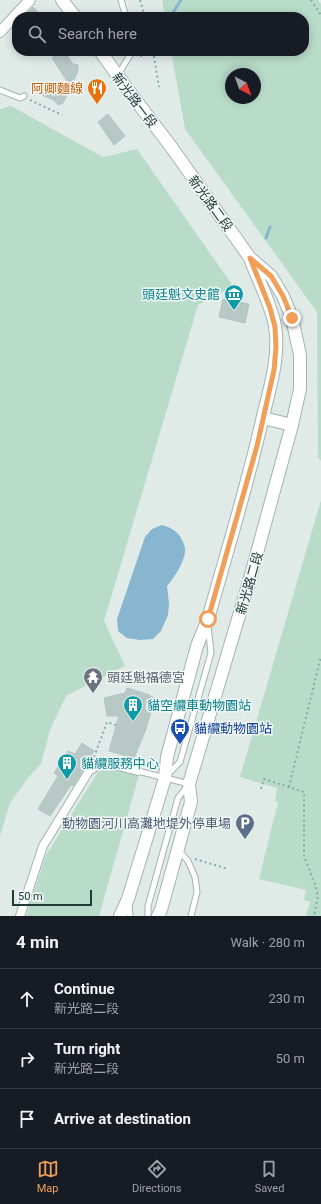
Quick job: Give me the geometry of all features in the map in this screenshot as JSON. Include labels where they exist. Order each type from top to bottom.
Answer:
[{"type":"street","points":[[19,12],[30,0]]},
{"type":"street","points":[[62,0],[71,12]]},
{"type":"street","points":[[0,32],[12,19]]},
{"type":"street","name":"新光路一段","points":[[103,56],[172,148]]},
{"type":"street","name":"新光路二段","points":[[120,916],[128,899],[165,778],[167,757],[197,646],[208,619],[257,446],[274,370],[276,347],[275,327],[270,308],[250,258],[172,148]]},
{"type":"street","name":"新光路二段","points":[[158,916],[161,910],[191,802],[189,784],[250,582],[292,425],[300,389],[300,354],[292,318],[283,296],[271,276],[250,258]]},
{"type":"street","points":[[263,418],[292,425]]},
{"type":"street","points":[[20,916],[43,846],[89,771],[103,762],[138,771]]},
{"type":"lane","points":[[121,0],[125,12]]},
{"type":"lane","points":[[117,76],[129,56]]},
{"type":"lane","points":[[0,90],[20,98],[24,96]]},
{"type":"lane","points":[[138,771],[189,784],[178,798],[148,906],[148,916]]},
{"type":"lane","points":[[178,849],[188,861],[195,877],[197,892],[191,916]]},
{"type":"lane","points":[[128,899],[130,916]]},
{"type":"path","points":[[140,0],[144,12]]},
{"type":"path","points":[[311,0],[321,15]]},
{"type":"path","points":[[154,56],[159,87]]},
{"type":"path","points":[[24,96],[62,115]]},
{"type":"path","points":[[289,787],[321,656]]},
{"type":"path","points":[[89,771],[107,722],[116,725]]},
{"type":"path","points":[[261,790],[264,779],[304,792],[304,856],[318,896],[314,916]]},
{"type":"path","points":[[189,857],[228,869]]},
{"type":"green space","points":[[162,0],[318,0],[321,4],[321,461],[318,457],[317,312],[185,129],[172,56],[309,56],[309,12],[164,12]]},
{"type":"green space","points":[[11,106],[103,157],[137,149],[233,286],[198,305],[104,621],[125,666],[66,696],[50,730],[41,764],[28,778],[10,803],[0,836],[0,109]]},
{"type":"green space","points":[[321,500],[321,916],[306,916],[310,902],[304,900],[306,890],[259,879],[278,802],[275,801],[277,788],[240,777]]},
{"type":"green space","points":[[110,767],[139,775],[99,916],[26,916],[46,855],[98,772]]},
{"type":"water","points":[[162,525],[176,532],[181,537],[185,549],[182,563],[167,586],[169,603],[168,615],[161,631],[153,639],[140,640],[127,638],[118,631],[117,619],[145,537],[152,529]]},
{"type":"building","points":[[33,7],[38,12],[28,12]]},
{"type":"building","points":[[55,56],[67,56],[73,64],[78,65],[78,71],[71,87],[52,58]]},
{"type":"building","points":[[48,82],[68,93],[63,103],[58,105],[54,100],[42,95]]},
{"type":"building","points":[[108,114],[125,136],[114,145],[98,122]]},
{"type":"building","name":"頭廷魁文史館","points":[[223,299],[249,304],[245,323],[219,317]]},
{"type":"building","name":"貓空纜車動物園站","points":[[127,688],[155,698],[146,729],[134,758],[109,751],[120,712],[118,716],[107,716],[104,698],[125,693]]},
{"type":"building","name":"貓纜服務中心","points":[[82,743],[94,751],[86,762],[89,764],[84,768],[73,786],[71,785],[50,816],[38,809],[58,776],[54,773],[68,751],[75,754]]},
{"type":"waterway","points":[[173,12],[181,0]]},
{"type":"waterway","points":[[266,238],[270,227]]},
{"type":"place","name":"阿卿麵線","points":[[97,105]]},
{"type":"place","name":"頭廷魁文史館","points":[[234,311]]},
{"type":"place","name":"頭廷魁福德宮","points":[[93,694]]},
{"type":"place","name":"貓空纜車動物園站","points":[[133,722]]},
{"type":"place","name":"貓纜動物園站","points":[[180,745]]},
{"type":"place","name":"貓纜服務中心","points":[[67,780]]},
{"type":"place","name":"動物園河川高灘地堤外停車場","points":[[245,840]]},
{"type":"route","points":[[208,619],[257,446],[274,370],[276,347],[275,327],[270,308],[250,258],[271,276],[283,296],[292,318]]}]
